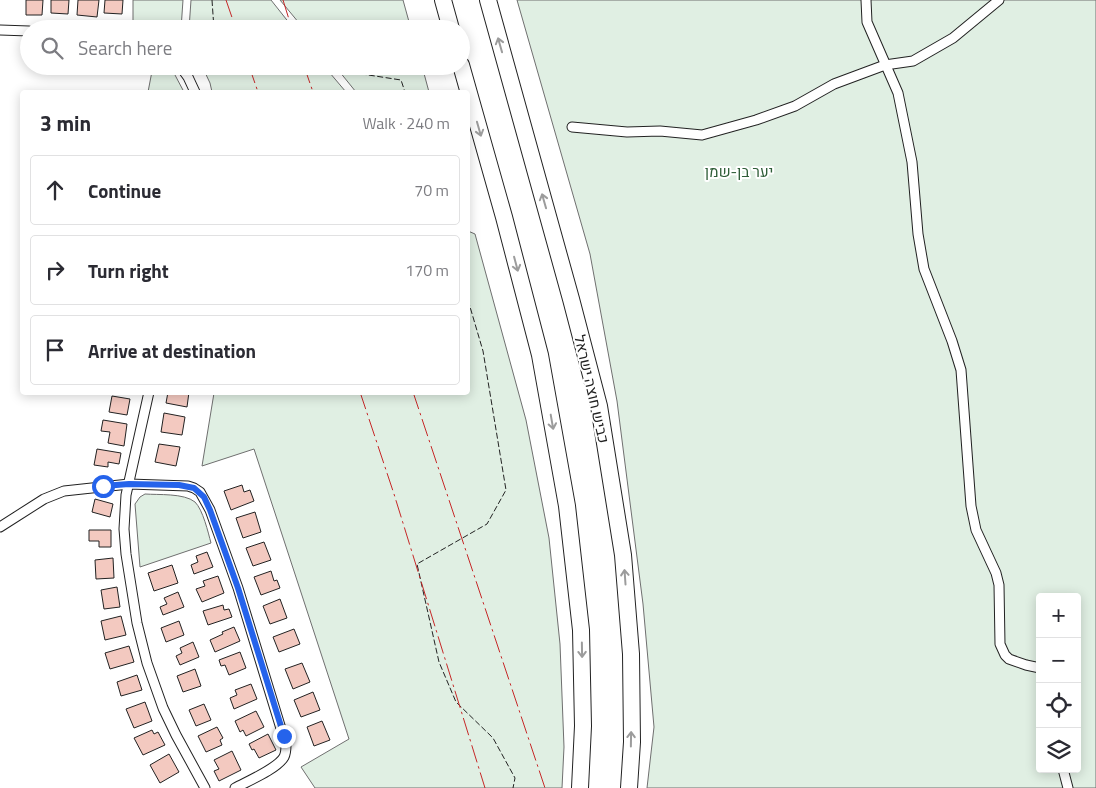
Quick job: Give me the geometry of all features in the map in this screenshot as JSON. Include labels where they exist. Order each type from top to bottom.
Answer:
[{"type":"highway","points":[[443,0],[449,20]]},
{"type":"highway","name":"כביש חוצה ישראל","points":[[488,0],[599,406],[623,555],[631,654],[632,742],[629,788]]},
{"type":"highway","points":[[464,75],[468,90]]},
{"type":"highway","points":[[470,97],[540,355],[567,506],[581,630],[583,726],[580,788]]},
{"type":"street","points":[[866,0],[867,22],[898,93],[912,162],[918,234],[924,269],[952,341],[960,370],[971,506],[976,530],[998,579],[1000,644],[1004,655],[1026,665],[1036,667]]},
{"type":"street","points":[[572,127],[627,132],[702,135],[756,120],[795,106],[834,84],[886,65],[913,61],[953,38],[999,0]]},
{"type":"street","points":[[0,30],[20,31]]},
{"type":"street","points":[[187,75],[194,90]]},
{"type":"street","points":[[148,395],[126,495],[124,529],[126,554],[137,622],[147,663],[163,708],[205,788]]},
{"type":"street","points":[[0,527],[44,499],[64,491],[129,484],[188,486],[200,492],[207,502],[238,588],[284,736],[286,753],[284,758],[274,767],[235,788]]},
{"type":"street","points":[[1064,773],[1068,788]]},
{"type":"green space","points":[[133,0],[183,0],[182,20],[133,20]]},
{"type":"green space","points":[[191,0],[271,0],[287,20],[190,20]]},
{"type":"green space","points":[[280,0],[403,0],[409,20],[297,20]]},
{"type":"green space","name":"יער בן-שמן","points":[[517,0],[1096,0],[1096,788],[647,788],[654,727],[643,604],[617,401],[590,254]]},
{"type":"green space","points":[[151,75],[175,75],[183,90],[148,90]]},
{"type":"green space","points":[[206,75],[332,75],[344,90],[212,90]]},
{"type":"green space","points":[[342,75],[424,75],[428,90],[354,90]]},
{"type":"green space","points":[[470,232],[475,234],[526,420],[549,538],[560,644],[564,747],[562,788],[315,788],[301,767],[349,739],[254,449],[202,466],[214,395],[470,395]]},
{"type":"green space","points":[[145,494],[178,496],[195,502],[203,516],[211,543],[140,567],[135,504]]},
{"type":"building","points":[[26,0],[43,0],[42,15],[26,15]]},
{"type":"building","points":[[51,0],[69,0],[68,14],[51,13]]},
{"type":"building","points":[[78,0],[99,0],[97,17],[77,15]]},
{"type":"building","points":[[105,0],[123,0],[122,14],[104,13]]},
{"type":"building","points":[[167,395],[189,395],[187,407],[166,403]]},
{"type":"building","points":[[112,396],[130,399],[127,415],[109,412]]},
{"type":"building","points":[[164,413],[185,417],[182,435],[161,432]]},
{"type":"building","points":[[103,420],[127,424],[124,446],[108,443],[110,432],[101,431]]},
{"type":"building","points":[[159,444],[180,447],[176,466],[155,462]]},
{"type":"building","points":[[97,449],[121,453],[119,464],[108,462],[108,467],[94,465]]},
{"type":"building","points":[[242,485],[244,492],[250,490],[254,501],[231,510],[224,491]]},
{"type":"building","points":[[95,499],[113,504],[110,517],[92,512]]},
{"type":"building","points":[[255,512],[261,532],[243,538],[236,518]]},
{"type":"building","points":[[89,530],[111,530],[111,547],[99,547],[99,541],[89,541]]},
{"type":"building","points":[[264,542],[271,560],[253,566],[246,548]]},
{"type":"building","points":[[207,552],[213,567],[194,574],[191,565],[198,562],[196,556]]},
{"type":"building","points":[[113,558],[114,578],[96,579],[95,560]]},
{"type":"building","points":[[172,565],[178,583],[154,591],[148,573]]},
{"type":"building","points":[[271,571],[274,581],[277,580],[280,588],[261,595],[254,577]]},
{"type":"building","points":[[218,576],[224,593],[202,602],[196,589],[205,586],[203,581]]},
{"type":"building","points":[[117,587],[120,607],[104,609],[101,590]]},
{"type":"building","points":[[178,592],[184,607],[163,615],[160,607],[167,604],[164,598]]},
{"type":"building","points":[[280,599],[287,618],[270,624],[263,606]]},
{"type":"building","points":[[223,605],[224,610],[229,609],[232,617],[208,625],[203,611]]},
{"type":"building","points":[[121,616],[126,635],[105,640],[101,621]]},
{"type":"building","points":[[179,621],[184,635],[166,642],[161,628]]},
{"type":"building","points":[[234,627],[240,641],[215,652],[210,640]]},
{"type":"building","points":[[294,629],[300,644],[279,652],[273,637]]},
{"type":"building","points":[[193,642],[199,657],[180,665],[176,656],[182,653],[180,648]]},
{"type":"building","points":[[129,646],[134,662],[110,669],[105,653]]},
{"type":"building","points":[[240,652],[246,668],[229,675],[225,665],[221,666],[219,660]]},
{"type":"building","points":[[302,663],[310,682],[293,689],[285,669]]},
{"type":"building","points":[[195,669],[201,686],[183,692],[177,676]]},
{"type":"building","points":[[137,675],[142,690],[121,696],[117,682]]},
{"type":"building","points":[[251,684],[257,699],[234,709],[230,698],[237,695],[235,690]]},
{"type":"building","points":[[313,692],[320,710],[301,717],[294,700]]},
{"type":"building","points":[[145,702],[152,721],[134,728],[126,709]]},
{"type":"building","points":[[204,704],[211,720],[196,726],[189,710]]},
{"type":"building","points":[[256,711],[264,727],[246,736],[243,730],[240,732],[235,721]]},
{"type":"building","points":[[322,721],[330,740],[314,746],[307,727]]},
{"type":"building","points":[[217,727],[223,738],[220,740],[222,745],[206,752],[198,736]]},
{"type":"building","points":[[152,730],[154,734],[158,732],[165,745],[143,755],[134,738]]},
{"type":"building","points":[[268,734],[276,750],[259,758],[249,744]]},
{"type":"building","points":[[232,751],[241,770],[219,781],[214,771],[219,769],[214,760]]},
{"type":"building","points":[[169,754],[179,772],[160,783],[150,765]]},
{"type":"fence","points":[[212,0],[213,20]]},
{"type":"fence","points":[[368,75],[401,80],[404,90]]},
{"type":"fence","points":[[470,307],[483,351],[506,490],[487,524],[417,564],[439,662],[456,702],[493,738],[515,778],[513,788]]},
{"type":"power","points":[[226,0],[233,20]]},
{"type":"power","points":[[283,0],[289,20]]},
{"type":"power","points":[[252,75],[257,90]]},
{"type":"power","points":[[307,75],[312,90]]},
{"type":"power","points":[[361,395],[394,494],[485,788]]},
{"type":"power","points":[[414,395],[545,788]]},
{"type":"route","points":[[103,486],[129,484],[179,485],[194,488],[204,497],[238,588],[284,736]]}]
